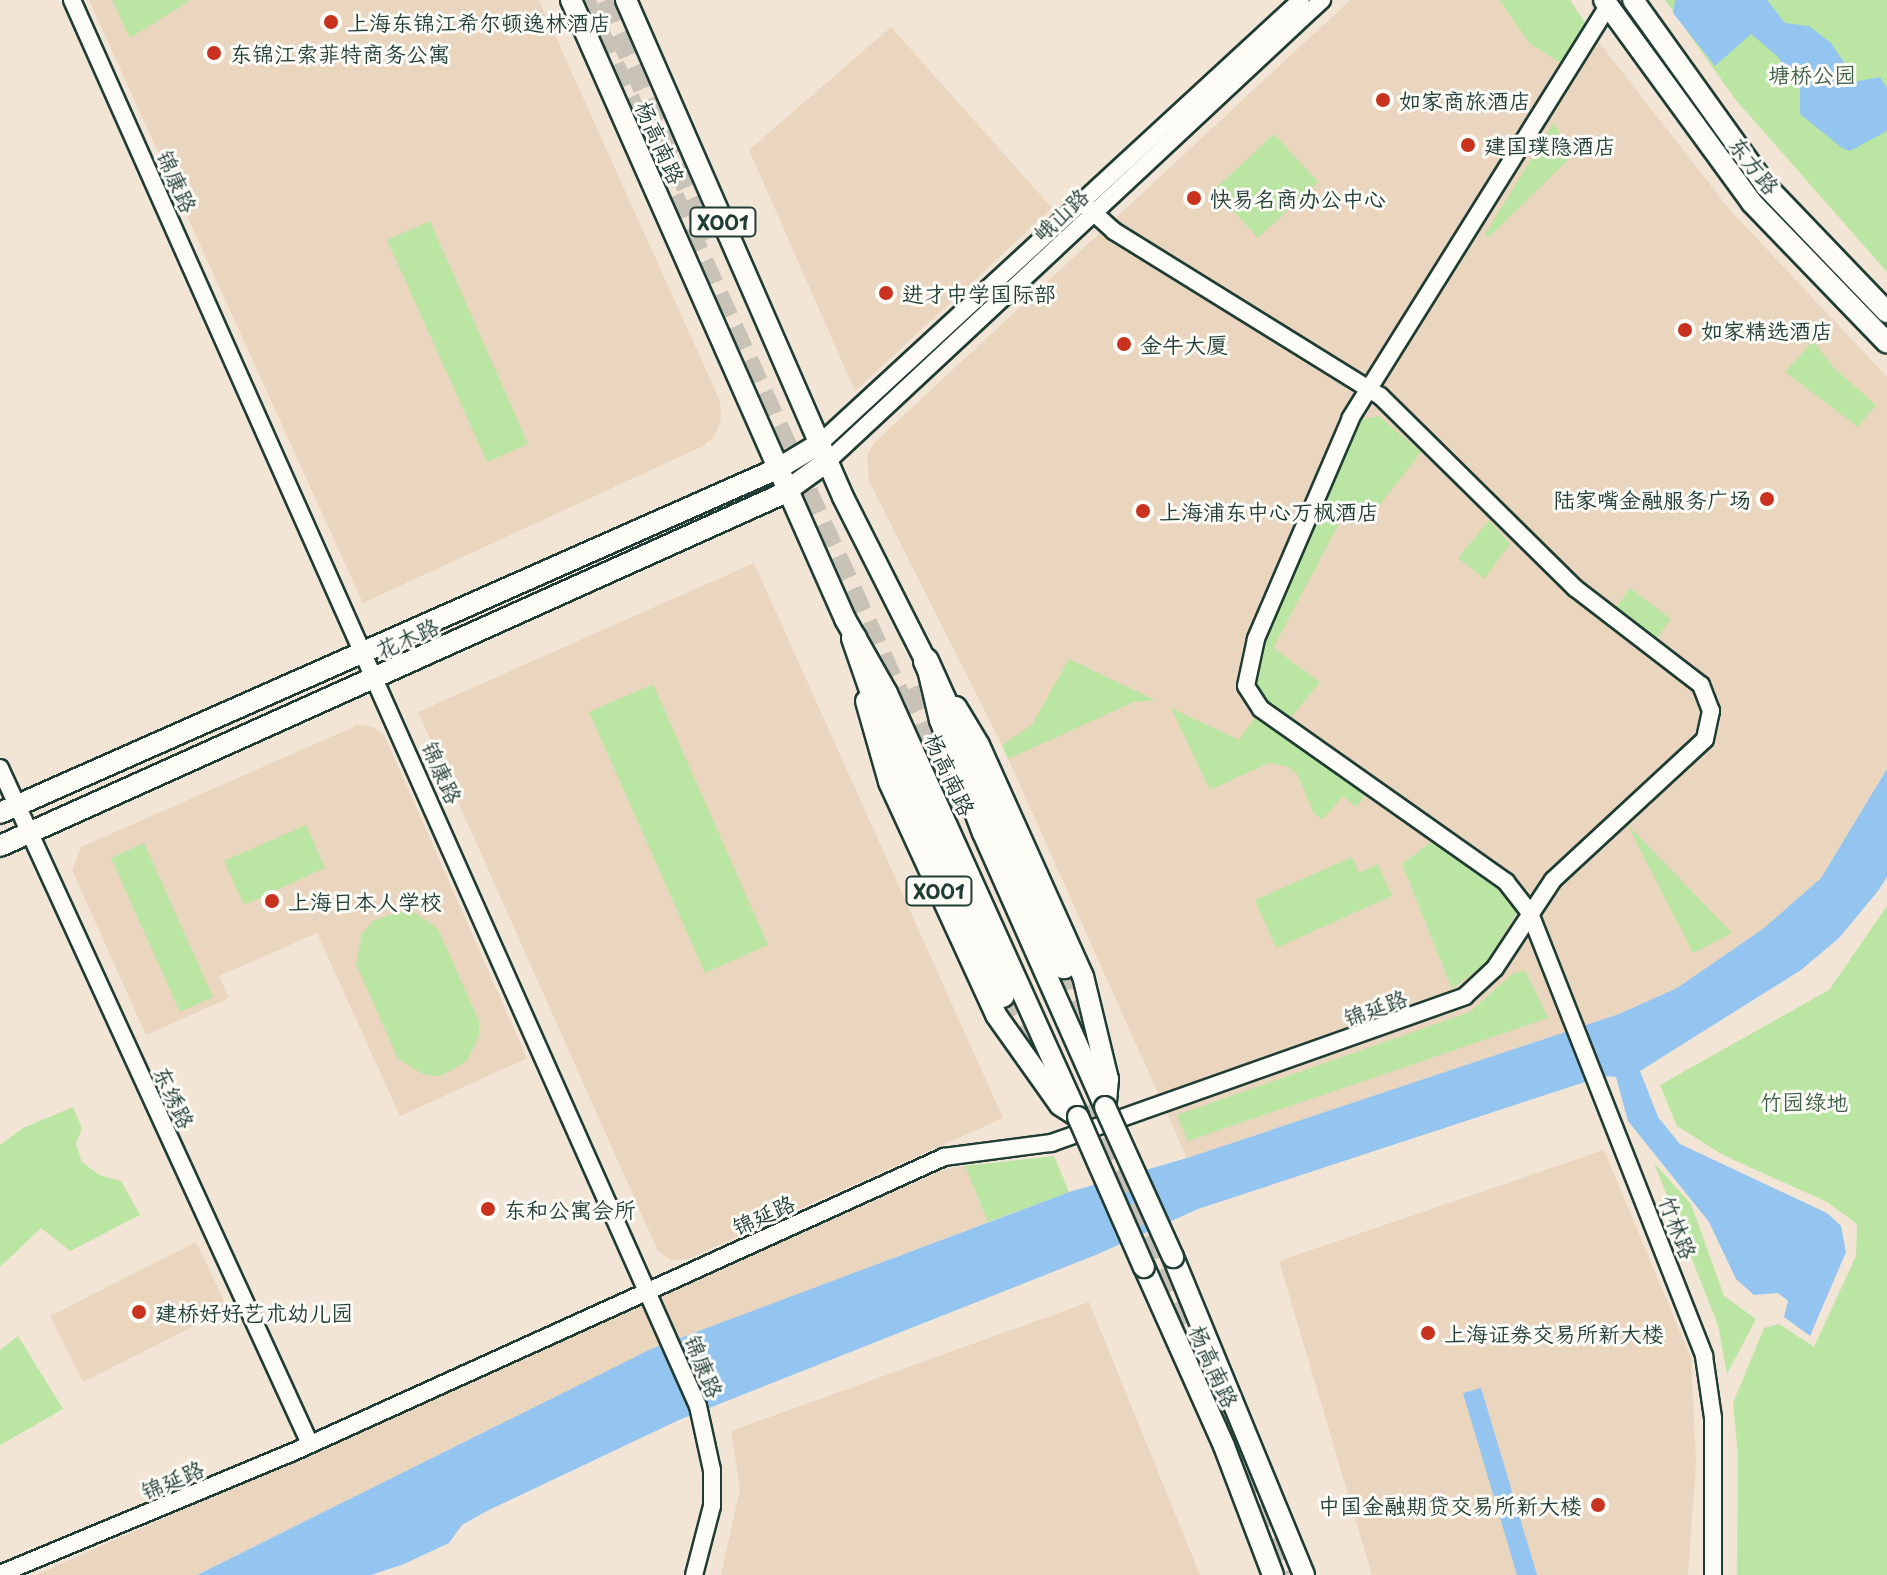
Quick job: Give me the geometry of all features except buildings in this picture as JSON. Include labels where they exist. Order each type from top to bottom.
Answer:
[{"type":"highway","points":[[854,638],[882,719],[1002,995]]},
{"type":"highway","points":[[926,661],[1064,966]]},
{"type":"main road","name":"杨高南路","points":[[571,0],[854,638],[887,693],[1078,1117],[1224,1446],[1273,1575]]},
{"type":"main road","name":"杨高南路","points":[[626,0],[824,452],[926,661],[940,720],[983,833],[1173,1257],[1304,1575]]},
{"type":"main road","name":"东方路","points":[[1633,0],[1766,186],[1887,312]]},
{"type":"main road","name":"东方路","points":[[1606,3],[1752,203],[1887,343]]},
{"type":"main road","name":"花木路","points":[[8,810],[779,468],[824,452]]},
{"type":"main road","name":"花木路","points":[[0,846],[789,489],[824,452]]},
{"type":"main road","name":"X001","points":[[854,638],[860,683],[889,782],[996,1015],[1060,1105],[1078,1117]]},
{"type":"main road","name":"X001","points":[[926,661],[979,745],[1083,976],[1108,1079],[1105,1107]]},
{"type":"street","name":"锦康路","points":[[72,0],[650,1289],[698,1406],[712,1470],[707,1538],[694,1575]]},
{"type":"street","name":"峨山路","points":[[1088,208],[1301,0]]},
{"type":"street","name":"峨山路","points":[[824,452],[1088,208],[1322,0]]},
{"type":"street","points":[[1368,387],[1606,3]]},
{"type":"street","name":"锦延路","points":[[0,1574],[310,1444],[944,1157],[1051,1143],[1443,1006],[1484,982],[1529,911],[1553,880],[1705,739],[1711,711],[1708,698],[1690,675],[1575,588],[1368,387],[1114,231],[1088,208]]},
{"type":"street","name":"竹林路","points":[[1368,387],[1256,639],[1247,694],[1261,709],[1506,882],[1529,911],[1636,1174],[1704,1356],[1713,1418],[1713,1575]]},
{"type":"street","name":"东绣路","points":[[0,768],[8,810],[30,833],[310,1444]]},
{"type":"shaded area","points":[[89,0],[539,0],[720,401],[721,419],[715,436],[703,446],[363,603]]},
{"type":"shaded area","points":[[1350,0],[1499,0],[1530,44],[1591,32],[1730,210],[1887,377],[1887,769],[1821,878],[1764,928],[1677,988],[1619,1014],[1187,1158],[1002,745],[869,481],[867,456],[873,444]]},
{"type":"shaded area","name":"进才中学国际部","points":[[891,27],[1052,208],[855,391],[749,150]]},
{"type":"shaded area","points":[[754,563],[1003,1118],[687,1259],[671,1260],[658,1251],[418,712]]},
{"type":"shaded area","name":"上海日本人学校","points":[[358,725],[374,727],[385,737],[527,1058],[400,1116],[317,933],[219,976],[229,998],[146,1035],[72,870],[81,847]]},
{"type":"shaded area","points":[[1604,1150],[1691,1358],[1696,1463],[1688,1575],[1372,1575],[1279,1261]]},
{"type":"shaded area","points":[[965,1166],[988,1222],[651,1349],[197,1575],[36,1575],[945,1169]]},
{"type":"shaded area","name":"建桥好好艺术幼儿园","points":[[196,1242],[228,1309],[83,1382],[50,1316]]},
{"type":"shaded area","points":[[1089,1302],[1200,1575],[721,1575],[740,1489],[731,1431]]},
{"type":"green space","points":[[112,0],[191,0],[130,38]]},
{"type":"green space","points":[[1499,0],[1570,0],[1591,32],[1569,68],[1530,44]]},
{"type":"green space","name":"塘桥公园","points":[[1665,0],[1887,0],[1887,272],[1735,99]]},
{"type":"green space","points":[[1554,122],[1570,158],[1488,238],[1485,234]]},
{"type":"green space","points":[[1274,134],[1318,182],[1258,238],[1214,190]]},
{"type":"green space","points":[[430,221],[528,444],[487,462],[387,240]]},
{"type":"green space","points":[[1813,341],[1833,367],[1876,405],[1858,427],[1785,372]]},
{"type":"green space","points":[[1379,416],[1421,452],[1372,515],[1351,501],[1273,648],[1320,682],[1288,721],[1257,697],[1251,676],[1269,624],[1359,420]]},
{"type":"green space","points":[[1489,520],[1510,544],[1484,579],[1458,558]]},
{"type":"green space","points":[[1630,588],[1671,619],[1656,639],[1616,608]]},
{"type":"green space","points":[[1069,659],[1155,700],[1134,702],[1008,759],[1002,745],[1032,725]]},
{"type":"green space","points":[[653,684],[768,945],[705,973],[589,712]]},
{"type":"green space","points":[[1171,708],[1239,740],[1261,709],[1373,786],[1356,807],[1343,796],[1323,819],[1314,814],[1297,774],[1286,766],[1269,763],[1210,790]]},
{"type":"green space","points":[[1627,824],[1732,933],[1693,953]]},
{"type":"green space","points":[[306,825],[325,868],[244,905],[224,861]]},
{"type":"green space","points":[[1435,839],[1499,888],[1517,912],[1486,963],[1452,989],[1402,864]]},
{"type":"green space","points":[[144,843],[213,997],[180,1012],[111,858]]},
{"type":"green space","points":[[1352,857],[1359,873],[1378,864],[1392,896],[1276,948],[1255,900]]},
{"type":"green space","name":"竹园绿地","points":[[1887,906],[1887,1575],[1737,1575],[1738,1455],[1733,1403],[1764,1328],[1779,1324],[1814,1347],[1856,1256],[1857,1224],[1827,1202],[1723,1155],[1677,1126],[1660,1085],[1829,990]]},
{"type":"green space","points":[[401,911],[415,913],[438,929],[479,1021],[479,1036],[467,1061],[441,1076],[425,1075],[398,1059],[356,964],[362,933],[373,921]]},
{"type":"green space","points":[[1525,970],[1548,1018],[1188,1141],[1177,1115],[1470,1012],[1512,974]]},
{"type":"green space","points":[[73,1107],[82,1128],[76,1144],[82,1162],[99,1175],[121,1181],[140,1215],[70,1251],[41,1228],[0,1267],[0,1145],[23,1128]]},
{"type":"green space","points":[[1054,1156],[1069,1192],[988,1222],[965,1166]]},
{"type":"green space","points":[[1654,1163],[1691,1204],[1724,1296],[1756,1319],[1727,1374],[1718,1325]]},
{"type":"green space","points":[[18,1336],[63,1409],[0,1445],[0,1350]]},
{"type":"water","points":[[1675,0],[1767,0],[1785,23],[1809,26],[1831,43],[1845,64],[1840,69],[1853,82],[1880,77],[1887,88],[1887,131],[1850,151],[1842,148],[1800,114],[1800,88],[1777,56],[1751,34],[1715,66],[1673,13]]},
{"type":"water","points":[[1887,769],[1887,877],[1878,891],[1839,938],[1801,970],[1640,1071],[1658,1117],[1680,1144],[1827,1213],[1841,1226],[1846,1252],[1810,1336],[1784,1317],[1788,1301],[1778,1293],[1754,1295],[1736,1279],[1709,1222],[1628,1121],[1616,1077],[1603,1076],[1198,1209],[1098,1254],[679,1420],[487,1511],[462,1525],[449,1543],[404,1564],[371,1575],[197,1575],[651,1349],[1069,1192],[1187,1158],[1619,1014],[1677,988],[1764,928],[1821,878]]},
{"type":"water","points":[[1481,1388],[1537,1575],[1517,1575],[1463,1393]]},
{"type":"tunnel","points":[[583,0],[906,713]]},
{"type":"tunnel","points":[[606,0],[711,238]]},
{"type":"tunnel","points":[[911,688],[967,816]]},
{"type":"tunnel","points":[[1064,966],[1081,1045]]},
{"type":"tunnel","points":[[1002,995],[1046,1056]]},
{"type":"tunnel","points":[[1084,1107],[1235,1437],[1286,1575]]},
{"type":"place","name":"上海东锦江希尔顿逸林酒店","points":[[331,22]]},
{"type":"place","name":"东锦江索菲特商务公寓","points":[[214,53]]},
{"type":"place","name":"如家商旅酒店","points":[[1383,100]]},
{"type":"place","name":"建国璞隐酒店","points":[[1468,145]]},
{"type":"place","name":"快易名商办公中心","points":[[1194,198]]},
{"type":"place","name":"进才中学国际部","points":[[886,293]]},
{"type":"place","name":"如家精选酒店","points":[[1685,330]]},
{"type":"place","name":"金牛大厦","points":[[1124,344]]},
{"type":"place","name":"陆家嘴金融服务广场","points":[[1767,499]]},
{"type":"place","name":"上海浦东中心万枫酒店","points":[[1143,511]]},
{"type":"place","name":"上海日本人学校","points":[[272,901]]},
{"type":"place","name":"东和公寓会所","points":[[488,1209]]},
{"type":"place","name":"建桥好好艺术幼儿园","points":[[139,1312]]},
{"type":"place","name":"上海证券交易所新大楼","points":[[1428,1333]]},
{"type":"place","name":"中国金融期贷交易所新大楼","points":[[1598,1505]]}]
